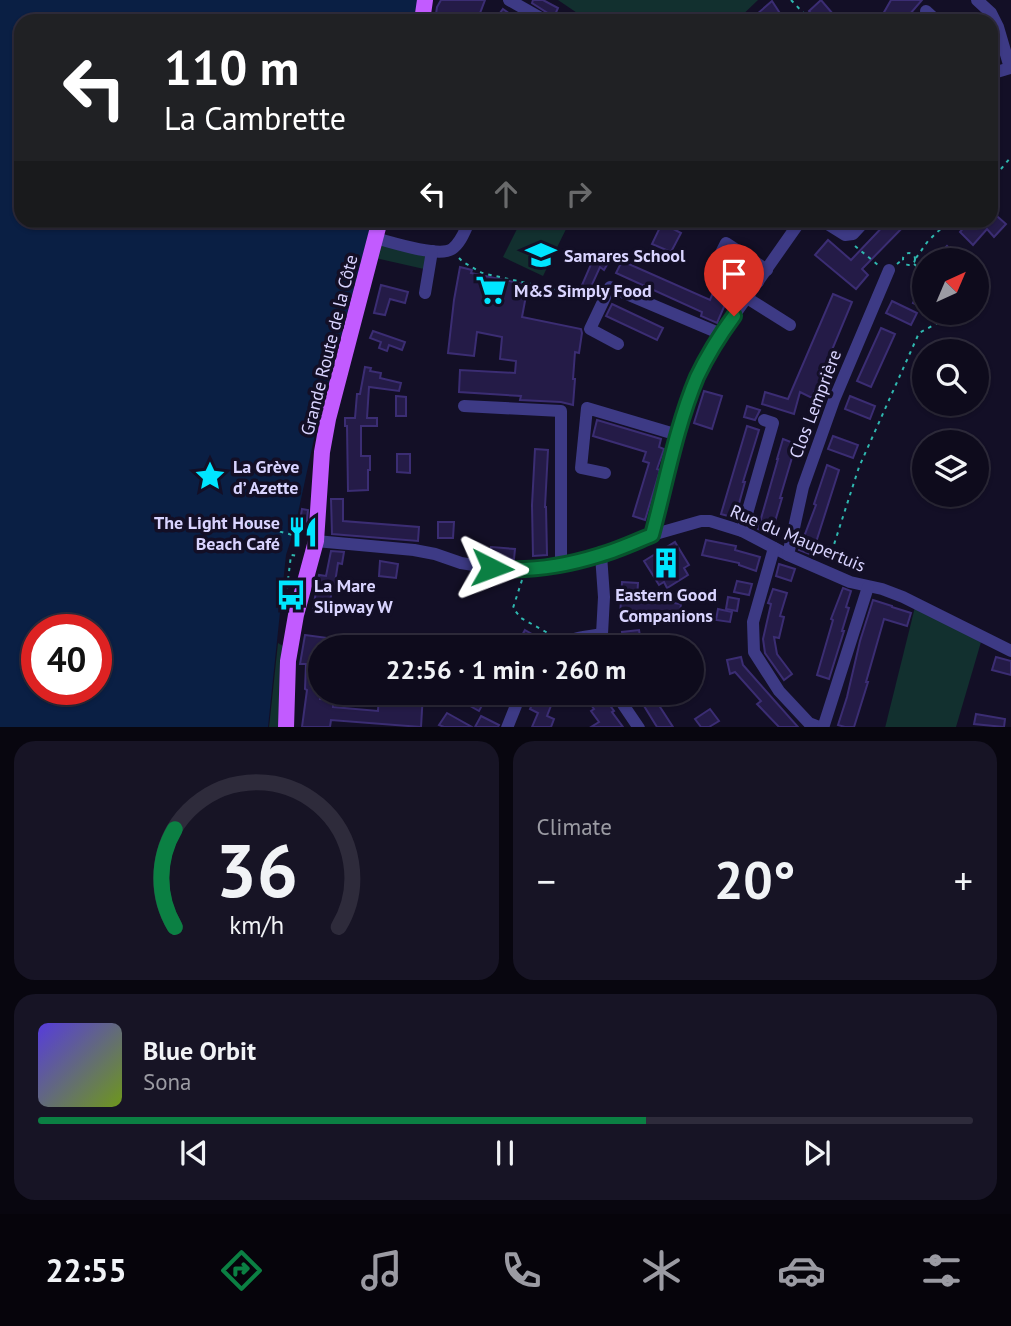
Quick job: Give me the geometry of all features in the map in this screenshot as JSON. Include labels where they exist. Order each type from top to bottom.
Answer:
[{"type":"main road","name":"Grande Route de la Côte","points":[[286,727],[288,661],[296,615],[316,541],[322,452],[328,419],[378,228]]},
{"type":"street","points":[[509,0],[533,14]]},
{"type":"street","points":[[977,0],[992,14]]},
{"type":"street","points":[[926,11],[929,14]]},
{"type":"street","points":[[998,27],[1010,68],[998,72]]},
{"type":"street","points":[[375,239],[444,252],[453,249],[466,228]]},
{"type":"street","points":[[652,535],[678,435],[698,377],[720,334],[796,228]]},
{"type":"street","points":[[834,228],[845,235],[853,234],[859,228]]},
{"type":"street","points":[[758,282],[717,261],[726,243],[767,270]]},
{"type":"street","points":[[425,293],[432,251]]},
{"type":"street","name":"Clos Lemprière","points":[[788,555],[803,486],[834,400],[889,270]]},
{"type":"street","points":[[618,344],[590,329],[610,287],[720,334]]},
{"type":"street","points":[[747,298],[790,325]]},
{"type":"street","points":[[464,406],[561,411],[561,565]]},
{"type":"street","points":[[605,473],[581,468],[587,408],[678,435]]},
{"type":"street","points":[[742,531],[773,423],[764,420]]},
{"type":"street","name":"Rue du Maupertuis","points":[[316,541],[414,550],[461,563],[515,571],[561,565],[601,555],[652,535],[701,521],[710,521],[742,531],[850,582],[903,597],[1011,652]]},
{"type":"street","points":[[774,548],[753,622],[754,652],[779,691],[809,723],[822,727],[868,587]]},
{"type":"street","points":[[569,635],[602,634],[604,597],[601,555]]},
{"type":"street","points":[[507,727],[516,705]]},
{"type":"street","points":[[623,705],[639,727]]},
{"type":"path","points":[[791,0],[804,14]]},
{"type":"path","points":[[998,172],[1011,157]]},
{"type":"path","points":[[923,248],[942,228]]},
{"type":"path","points":[[845,235],[875,264],[889,270],[906,254],[912,254]]},
{"type":"path","points":[[453,249],[463,262],[482,272],[602,300]]},
{"type":"path","points":[[903,259],[904,263],[912,264]]},
{"type":"path","points":[[824,571],[859,467],[919,333],[932,326]]},
{"type":"path","points":[[247,523],[316,541]]},
{"type":"path","points":[[528,570],[520,583],[513,608],[521,618],[548,635]]},
{"type":"green space","points":[[558,0],[758,0],[743,14],[579,14]]},
{"type":"green space","points":[[518,228],[567,228],[543,276],[503,257]]},
{"type":"green space","points":[[375,238],[432,251],[424,269],[371,257]]},
{"type":"green space","points":[[916,603],[981,642],[956,727],[885,727]]},
{"type":"green space","points":[[278,643],[290,650],[286,701],[279,707],[280,727],[269,727]]},
{"type":"water","name":"La Grève d’ Azette","points":[[0,0],[419,0],[417,14],[14,14],[14,228],[370,228],[317,425],[295,527],[286,555],[268,727],[0,727]]},
{"type":"building","points":[[441,0],[485,0],[480,14],[436,14]]},
{"type":"building","points":[[533,0],[543,0],[558,8],[555,14],[549,14],[532,3]]},
{"type":"building","points":[[821,0],[833,14],[812,14],[809,11]]},
{"type":"building","points":[[891,0],[922,0],[910,14],[883,14]]},
{"type":"building","points":[[772,1],[780,14],[757,14]]},
{"type":"building","points":[[998,217],[1006,224],[994,237],[987,229],[973,245],[960,232],[963,228],[998,228]]},
{"type":"building","points":[[660,228],[672,228],[681,233],[671,252],[652,244]]},
{"type":"building","points":[[881,228],[902,228],[862,269],[868,275],[856,289],[815,255],[828,240],[851,260]]},
{"type":"building","points":[[595,255],[608,263],[604,270],[600,267],[590,289],[582,285]]},
{"type":"building","points":[[622,261],[710,300],[719,278],[734,284],[717,323],[701,316],[702,312],[616,273]]},
{"type":"building","points":[[460,267],[472,270],[471,273],[528,285],[522,317],[581,329],[579,353],[575,352],[573,405],[520,400],[521,396],[459,392],[460,370],[515,373],[516,361],[500,359],[502,337],[477,332],[474,356],[448,353]]},
{"type":"building","points":[[381,285],[408,292],[405,303],[390,299],[385,315],[374,313]]},
{"type":"building","points":[[833,294],[852,302],[812,398],[800,392],[794,414],[762,404],[765,392],[788,399]]},
{"type":"building","points":[[892,301],[912,311],[912,323],[911,325],[886,313]]},
{"type":"building","points":[[612,304],[663,328],[657,340],[606,316]]},
{"type":"building","points":[[881,328],[895,334],[871,387],[857,381]]},
{"type":"building","points":[[373,331],[405,342],[402,350],[389,345],[387,351],[379,348],[381,342],[370,338]]},
{"type":"building","points":[[365,367],[381,373],[380,378],[401,383],[399,391],[369,387],[367,418],[377,418],[377,426],[361,426],[361,456],[370,456],[368,490],[348,491],[345,418],[355,418],[357,394],[360,394]]},
{"type":"building","points":[[704,391],[722,396],[712,429],[694,423]]},
{"type":"building","points":[[396,396],[406,397],[406,416],[396,416]]},
{"type":"building","points":[[850,396],[875,406],[870,419],[845,409]]},
{"type":"building","points":[[747,406],[760,410],[755,420],[744,417]]},
{"type":"building","points":[[597,420],[661,439],[659,447],[664,449],[657,469],[660,470],[645,520],[633,516],[649,463],[643,461],[646,452],[593,436]]},
{"type":"building","points":[[747,426],[759,430],[735,518],[721,514]]},
{"type":"building","points":[[833,436],[858,445],[853,458],[828,449]]},
{"type":"building","points":[[783,439],[796,444],[774,525],[779,526],[776,536],[758,529]]},
{"type":"building","points":[[535,449],[548,450],[545,507],[547,555],[533,556],[532,505]]},
{"type":"building","points":[[397,454],[410,454],[410,473],[397,472]]},
{"type":"building","points":[[827,465],[839,470],[812,555],[799,550]]},
{"type":"building","points":[[331,499],[343,499],[343,521],[419,527],[418,541],[332,534]]},
{"type":"building","points":[[302,509],[308,510],[306,530],[299,527]]},
{"type":"building","points":[[438,522],[454,522],[453,538],[438,538]]},
{"type":"building","points":[[706,540],[736,546],[735,550],[760,557],[756,571],[739,563],[702,555]]},
{"type":"building","name":"Eastern Good Companions","points":[[675,542],[689,565],[684,568],[688,575],[667,588],[664,582],[659,585],[644,561]]},
{"type":"building","points":[[491,547],[515,549],[514,559],[491,557]]},
{"type":"building","points":[[331,551],[344,552],[342,564],[338,563],[329,611],[313,609],[319,575],[326,576]]},
{"type":"building","points":[[380,561],[398,564],[396,578],[379,576]]},
{"type":"building","points":[[779,564],[795,569],[791,581],[776,576]]},
{"type":"building","points":[[737,581],[752,584],[749,595],[734,592]]},
{"type":"building","points":[[622,582],[638,583],[637,598],[681,604],[679,619],[636,612],[635,619],[620,617]]},
{"type":"building","points":[[843,588],[851,591],[846,607],[849,608],[829,679],[817,675],[833,620],[831,619]]},
{"type":"building","points":[[773,589],[787,593],[780,616],[784,617],[779,638],[774,637],[777,654],[792,674],[784,680],[765,653],[763,639],[771,604],[768,603]]},
{"type":"building","points":[[728,597],[739,599],[737,611],[726,609]]},
{"type":"building","points":[[873,600],[911,613],[907,626],[884,619],[854,727],[845,727],[838,725]]},
{"type":"building","points":[[718,609],[732,612],[730,622],[716,620]]},
{"type":"building","points":[[639,630],[640,635],[622,635],[622,632]]},
{"type":"building","points":[[305,635],[308,635],[308,705],[333,705],[378,711],[378,705],[422,705],[421,727],[331,720],[330,727],[302,727],[307,690],[306,664],[300,664]]},
{"type":"building","points":[[741,657],[743,665],[798,727],[779,727],[757,704],[761,701],[735,672],[730,674],[727,660]]},
{"type":"building","points":[[996,657],[1011,661],[1011,675],[992,670]]},
{"type":"building","points":[[468,705],[482,705],[479,711]]},
{"type":"building","points":[[532,705],[551,705],[547,716],[554,719],[551,727],[532,727],[538,713],[530,709]]},
{"type":"building","points":[[591,705],[610,705],[623,727],[591,727],[599,722],[591,711],[594,709]]},
{"type":"building","points":[[643,705],[659,705],[673,727],[657,727]]},
{"type":"building","points":[[710,709],[719,721],[709,727],[701,727],[695,719]]},
{"type":"building","points":[[447,713],[472,727],[439,725]]},
{"type":"building","points":[[976,714],[1005,719],[1004,727],[974,724]]},
{"type":"building","points":[[481,716],[499,725],[498,727],[475,727]]},
{"type":"place","name":"Samares School","points":[[541,255]]},
{"type":"place","name":"M&S Simply Food","points":[[491,290]]},
{"type":"place","name":"La Grève d’ Azette","points":[[210,476]]},
{"type":"place","name":"The Light House Beach Café","points":[[303,532]]},
{"type":"place","name":"Eastern Good Companions","points":[[666,563]]},
{"type":"place","name":"La Mare Slipway W","points":[[291,595]]},
{"type":"route","points":[[492,568],[515,571],[561,565],[601,555],[652,535],[678,435],[698,377],[720,334],[734,316]]}]
